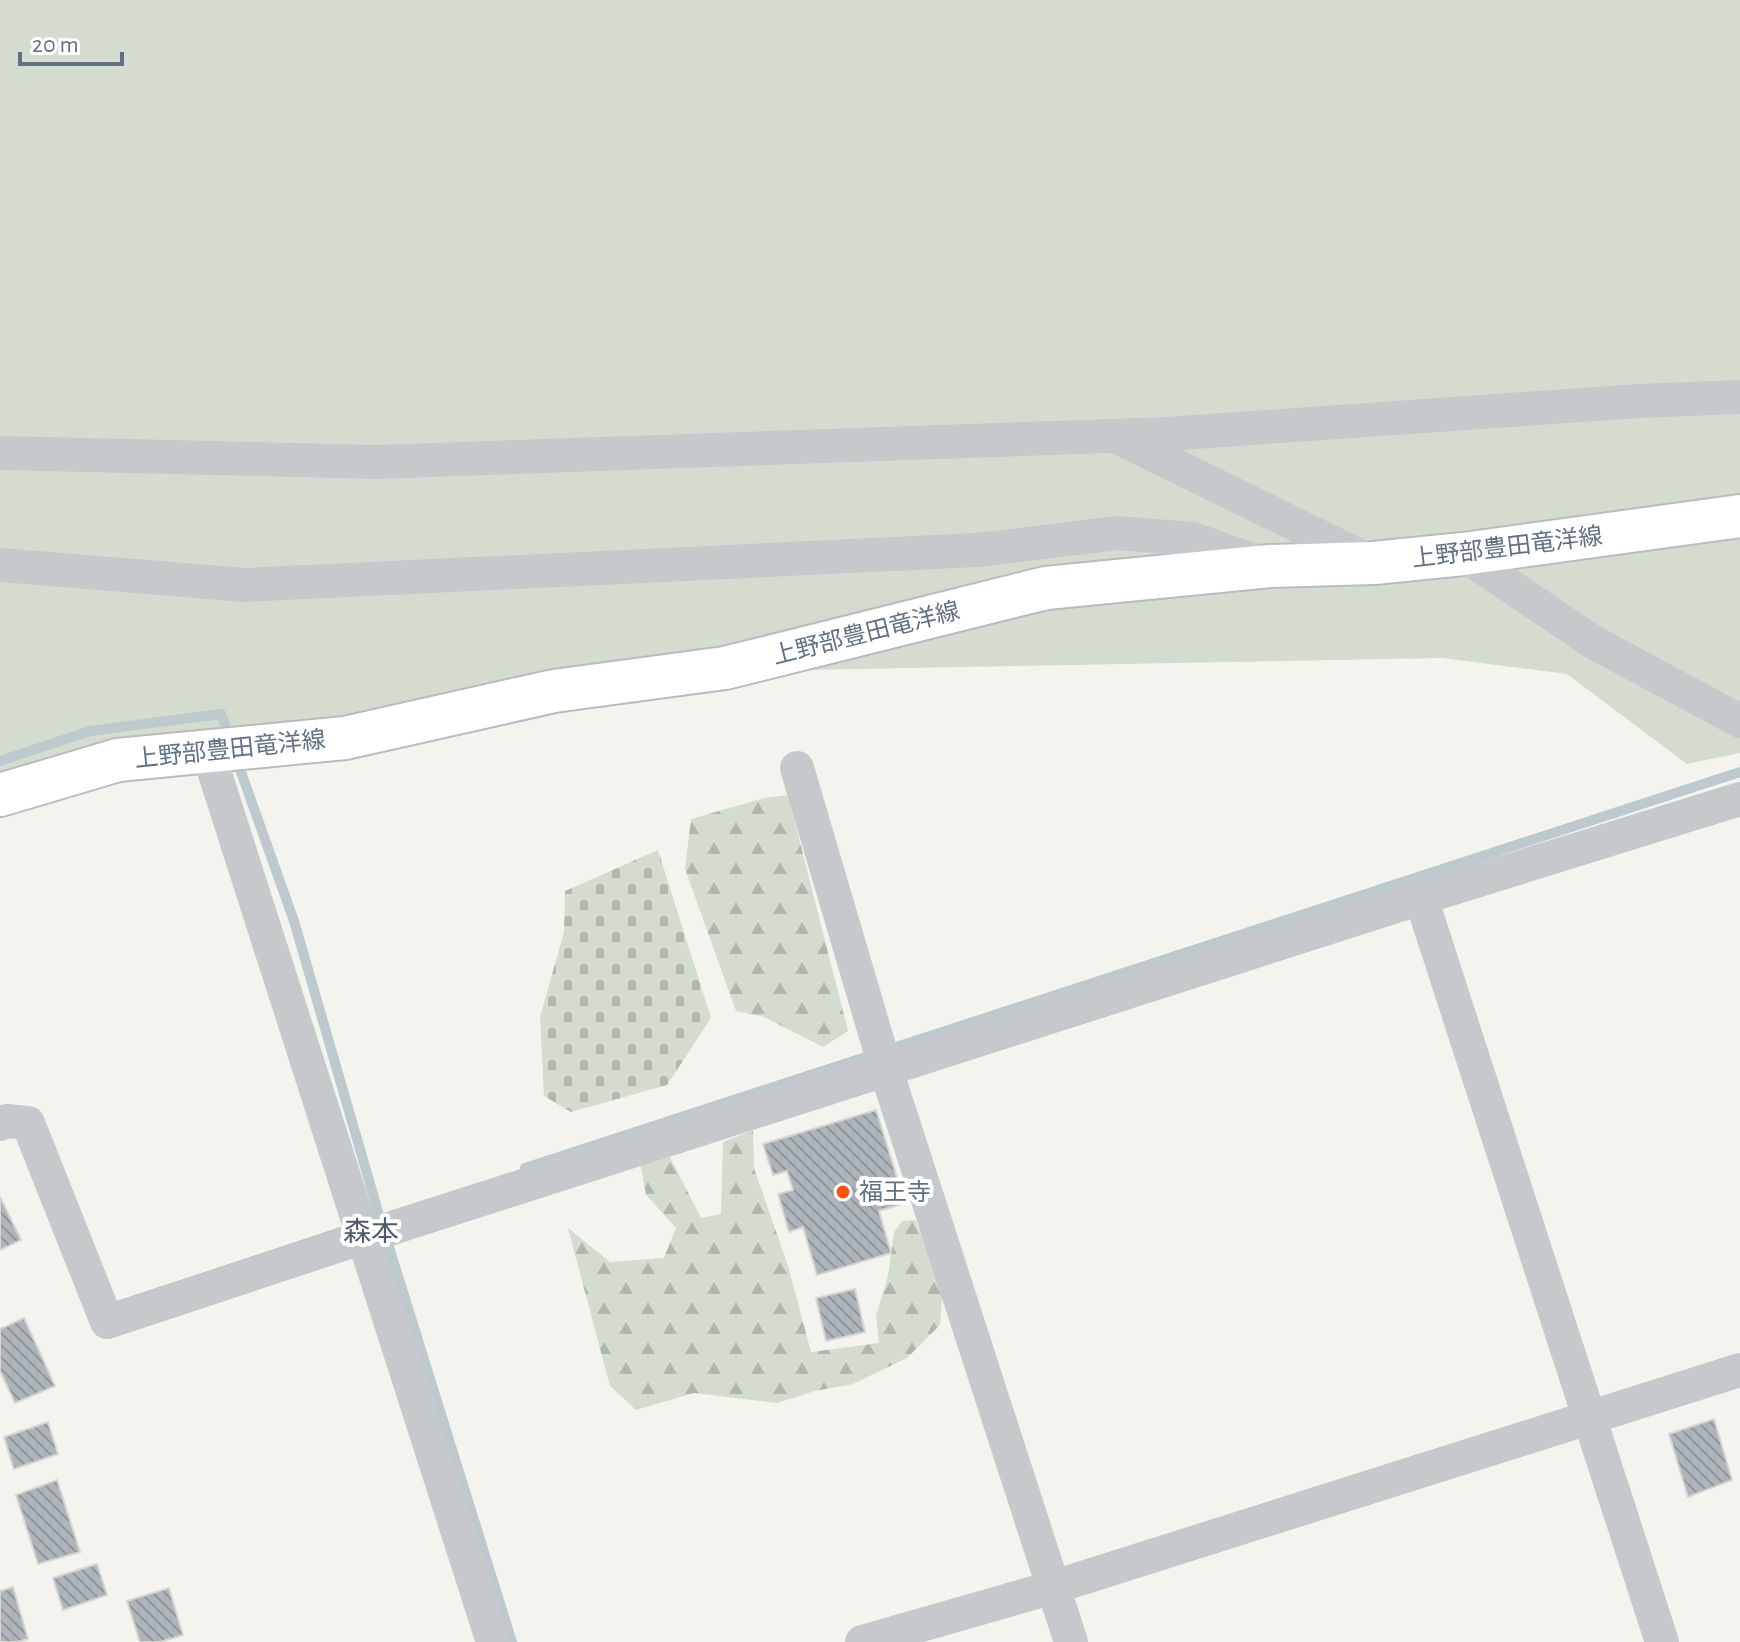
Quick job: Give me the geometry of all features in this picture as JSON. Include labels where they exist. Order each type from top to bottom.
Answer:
[{"type":"main road","name":"上野部豊田竜洋線","points":[[0,795],[118,760],[345,738],[554,691],[725,668],[1046,588],[1270,566],[1374,563],[1463,554],[1740,516]]},
{"type":"street","points":[[0,453],[377,462],[1166,434],[1639,401],[1740,397]]},
{"type":"street","points":[[1113,435],[1374,563]]},
{"type":"street","points":[[0,565],[245,585],[977,550],[1117,533],[1193,539],[1270,566]]},
{"type":"street","points":[[1463,554],[1593,642],[1740,721]]},
{"type":"street","points":[[208,752],[493,1642]]},
{"type":"street","points":[[797,768],[886,1070],[1071,1642]]},
{"type":"street","points":[[0,1124],[7,1121],[28,1123],[107,1322],[1421,898],[1740,799]]},
{"type":"street","points":[[1421,898],[1662,1642]]},
{"type":"street","points":[[862,1642],[1054,1587],[1740,1370]]},
{"type":"green space","points":[[0,0],[1740,0],[1740,753],[1687,764],[1567,674],[1442,658],[693,672],[0,796]]},
{"type":"green space","points":[[788,795],[848,1031],[823,1047],[764,1017],[736,1011],[685,869],[691,819],[764,798]]},
{"type":"green space","points":[[658,850],[711,1018],[667,1085],[571,1112],[544,1096],[540,1017],[564,932],[565,891]]},
{"type":"green space","points":[[753,1130],[754,1168],[788,1266],[811,1352],[879,1343],[876,1316],[888,1276],[894,1232],[902,1221],[915,1220],[943,1286],[940,1325],[907,1358],[853,1384],[815,1391],[777,1403],[694,1393],[636,1410],[610,1386],[568,1228],[610,1262],[664,1258],[676,1228],[646,1195],[640,1162],[668,1153],[701,1218],[721,1214],[723,1142]]},
{"type":"building","name":"福王寺","points":[[876,1110],[905,1203],[879,1211],[891,1253],[817,1275],[803,1227],[789,1232],[778,1194],[793,1190],[787,1171],[773,1175],[763,1144]]},
{"type":"building","points":[[0,1197],[21,1240],[0,1250]]},
{"type":"building","points":[[855,1289],[865,1332],[826,1341],[816,1298]]},
{"type":"building","points":[[24,1318],[55,1386],[15,1403],[0,1371],[0,1329]]},
{"type":"building","points":[[1714,1419],[1732,1480],[1688,1497],[1669,1434]]},
{"type":"building","points":[[48,1422],[58,1454],[14,1469],[4,1437]]},
{"type":"building","points":[[57,1480],[80,1552],[38,1564],[16,1495]]},
{"type":"building","points":[[97,1564],[107,1595],[63,1610],[53,1578]]},
{"type":"building","points":[[13,1587],[28,1639],[0,1642],[0,1591]]},
{"type":"building","points":[[169,1588],[183,1635],[160,1642],[140,1642],[127,1601]]},
{"type":"waterway","points":[[0,761],[90,731],[221,714],[230,739]]},
{"type":"waterway","points":[[236,758],[294,921],[379,1215],[512,1642]]},
{"type":"waterway","points":[[525,1168],[1740,772]]},
{"type":"place","name":"福王寺","points":[[843,1192]]},
{"type":"district","name":"森本","points":[[371,1231]]}]
